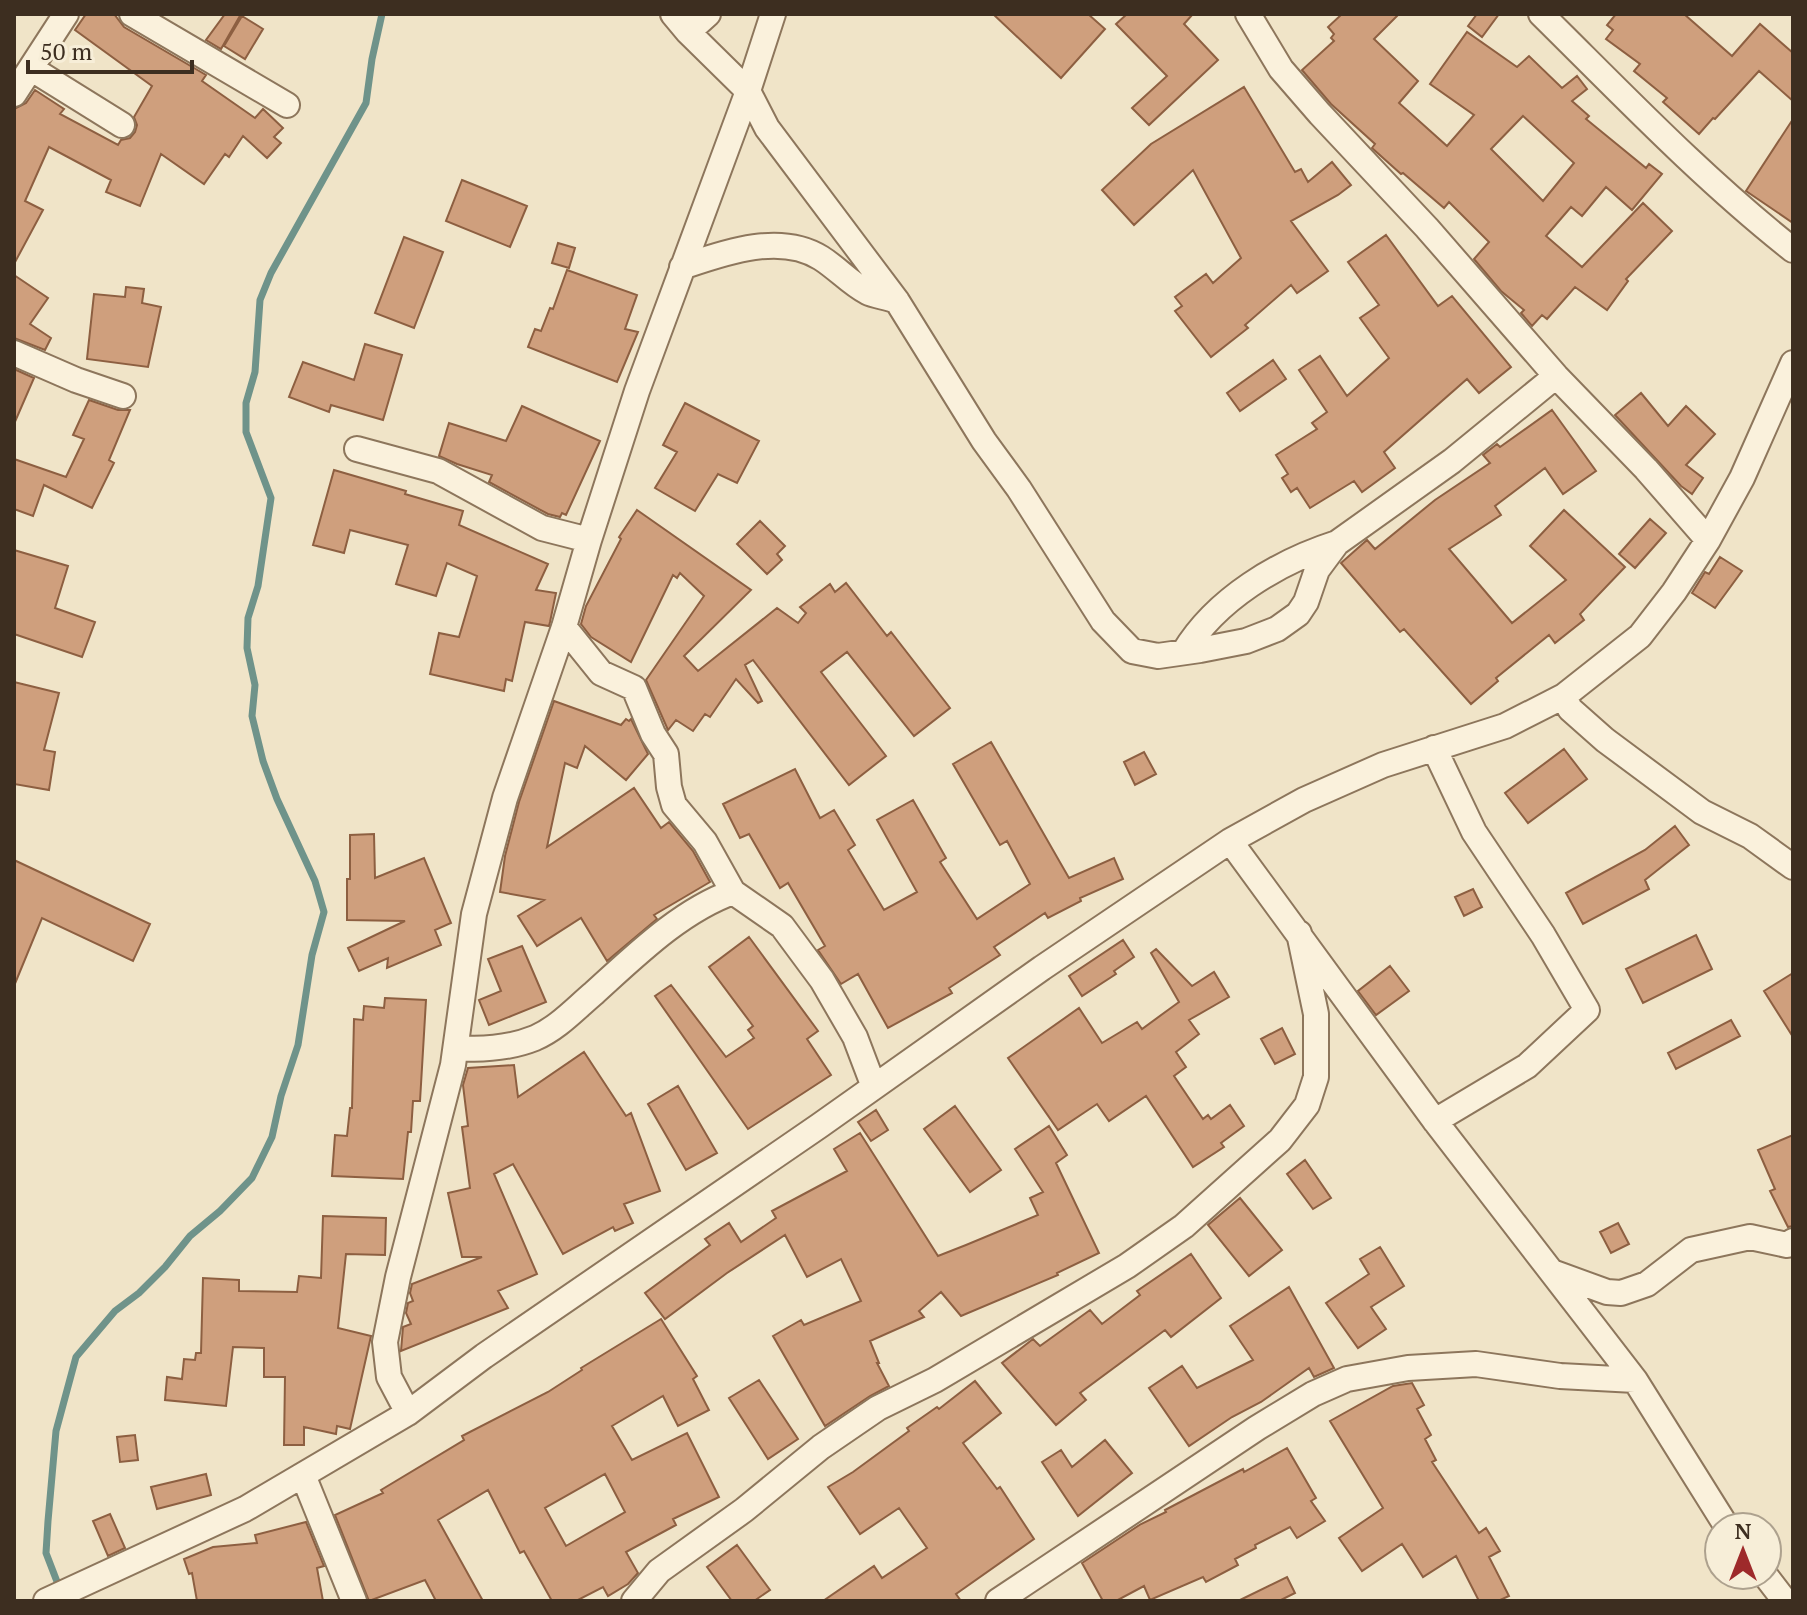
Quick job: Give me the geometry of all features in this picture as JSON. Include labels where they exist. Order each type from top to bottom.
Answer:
[{"type":"street","points":[[14,94],[66,14]]},
{"type":"street","points":[[132,14],[287,105]]},
{"type":"street","points":[[708,14],[680,23],[748,91],[767,128],[897,301],[984,441],[1019,489],[1103,621],[1132,651],[1158,656],[1246,641],[1277,629],[1298,614],[1306,602],[1317,570],[1337,543]]},
{"type":"street","points":[[408,1413],[389,1377],[385,1342],[398,1277],[456,1048],[474,914],[505,798],[564,627],[637,391],[748,91],[773,14]]},
{"type":"street","points":[[1248,14],[1281,69],[1427,228],[1556,376],[1646,469],[1708,540]]},
{"type":"street","points":[[1541,14],[1745,212],[1793,250]]},
{"type":"street","points":[[32,69],[122,125]]},
{"type":"street","points":[[682,267],[727,251],[797,247],[820,257],[870,294],[897,301]]},
{"type":"street","points":[[14,353],[123,396]]},
{"type":"street","points":[[46,1601],[245,1509],[408,1413],[484,1356],[1230,841],[1304,800],[1383,765],[1505,726],[1564,696],[1640,636],[1674,592],[1708,540],[1742,478],[1793,363]]},
{"type":"street","points":[[1184,652],[1197,630],[1231,597],[1310,552],[1337,543],[1452,461],[1556,376]]},
{"type":"street","points":[[357,449],[438,471],[542,528],[589,540]]},
{"type":"street","points":[[564,627],[601,673],[634,688],[653,734],[666,754],[674,805],[705,842],[733,892],[782,926],[822,980],[855,1037],[874,1087]]},
{"type":"street","points":[[1564,696],[1570,709],[1605,740],[1702,812],[1750,836],[1793,867]]},
{"type":"street","points":[[1434,748],[1474,832],[1543,935],[1587,1010],[1527,1066],[1435,1121]]},
{"type":"street","points":[[1230,841],[1435,1121],[1635,1380],[1717,1511]]},
{"type":"street","points":[[456,1048],[478,1050],[508,1046],[535,1037],[560,1023],[683,919],[716,898],[733,892]]},
{"type":"street","points":[[634,1601],[659,1571],[744,1510],[821,1447],[878,1408],[935,1380],[1127,1266],[1184,1226],[1280,1140],[1307,1105],[1316,1077],[1316,1014],[1299,933]]},
{"type":"street","points":[[855,1037],[896,1071]]},
{"type":"street","points":[[1552,1272],[1607,1292],[1621,1293],[1647,1284],[1691,1250],[1750,1237],[1787,1245],[1793,1241]]},
{"type":"street","points":[[998,1601],[1257,1428],[1313,1394],[1347,1379],[1408,1368],[1476,1364],[1560,1376],[1635,1380]]},
{"type":"street","points":[[303,1475],[354,1601]]},
{"type":"building","points":[[86,14],[114,14],[124,27],[206,75],[202,81],[255,118],[263,109],[283,128],[274,137],[281,143],[267,158],[243,136],[229,157],[225,154],[204,184],[161,154],[140,206],[106,192],[111,180],[49,147],[25,201],[43,210],[14,264],[14,109],[26,103],[35,90],[64,109],[60,114],[118,145],[135,132],[137,125],[134,117],[152,86],[75,30]]},
{"type":"building","points":[[225,14],[241,14],[221,49],[206,40]]},
{"type":"building","points":[[993,14],[1088,14],[1105,29],[1061,78]]},
{"type":"building","points":[[1127,14],[1193,14],[1184,24],[1218,60],[1149,125],[1132,108],[1167,76],[1116,24]]},
{"type":"building","points":[[1342,14],[1399,14],[1374,39],[1418,81],[1399,103],[1447,146],[1474,115],[1430,84],[1467,32],[1517,67],[1529,56],[1562,88],[1577,76],[1587,89],[1572,101],[1589,116],[1586,119],[1646,168],[1649,164],[1662,174],[1632,210],[1606,187],[1582,216],[1571,207],[1546,236],[1582,267],[1643,203],[1672,231],[1626,279],[1628,281],[1607,310],[1575,287],[1547,319],[1542,315],[1532,326],[1521,313],[1524,310],[1501,291],[1474,259],[1489,242],[1449,202],[1444,208],[1372,148],[1375,144],[1331,104],[1302,70],[1334,41],[1331,38],[1334,34],[1328,27]],"holes":[[[1523,116],[1574,163],[1543,201],[1491,149]]]},
{"type":"building","points":[[1477,14],[1499,14],[1482,37],[1468,26]]},
{"type":"building","points":[[1616,14],[1684,14],[1732,56],[1760,24],[1793,53],[1793,101],[1759,71],[1699,134],[1663,102],[1667,98],[1634,71],[1640,64],[1606,39],[1613,30],[1607,25]]},
{"type":"building","points":[[242,16],[263,29],[245,59],[224,46]]},
{"type":"building","points":[[1244,87],[1295,172],[1301,169],[1308,182],[1332,162],[1351,185],[1291,221],[1328,271],[1297,293],[1291,285],[1245,325],[1248,328],[1211,357],[1175,311],[1182,306],[1175,297],[1206,274],[1213,283],[1241,258],[1193,170],[1134,225],[1102,190],[1151,144]]},
{"type":"building","points":[[1793,119],[1793,223],[1746,191]]},
{"type":"building","points":[[462,180],[527,206],[510,247],[446,221]]},
{"type":"building","points":[[1386,235],[1438,306],[1452,296],[1511,367],[1479,393],[1467,379],[1384,452],[1395,468],[1362,492],[1354,481],[1310,508],[1297,488],[1291,492],[1282,478],[1288,474],[1276,455],[1317,429],[1312,423],[1327,412],[1299,370],[1320,356],[1347,396],[1389,358],[1360,318],[1379,305],[1348,262]]},
{"type":"building","points":[[404,237],[443,252],[414,328],[375,313]]},
{"type":"building","points":[[558,243],[575,248],[569,268],[552,263]]},
{"type":"building","points":[[567,270],[637,295],[625,329],[638,332],[617,382],[528,347],[535,329],[541,331],[550,308],[553,309]]},
{"type":"building","points":[[14,275],[48,298],[30,324],[51,338],[45,350],[14,338]]},
{"type":"building","points":[[126,287],[144,289],[142,303],[161,307],[148,367],[87,359],[94,294],[125,297]]},
{"type":"building","points":[[365,344],[402,355],[383,420],[331,405],[329,412],[289,397],[303,362],[354,380]]},
{"type":"building","points":[[1273,360],[1286,379],[1240,411],[1227,393]]},
{"type":"building","points":[[14,369],[34,378],[14,424]]},
{"type":"building","points":[[1641,393],[1668,426],[1686,406],[1715,434],[1686,465],[1703,478],[1692,494],[1615,415]]},
{"type":"building","points":[[89,400],[118,410],[130,410],[109,460],[114,463],[92,508],[44,485],[33,516],[14,509],[14,459],[66,477],[84,439],[73,435]]},
{"type":"building","points":[[685,403],[759,441],[737,483],[718,474],[695,511],[655,488],[677,452],[663,445]]},
{"type":"building","points":[[522,406],[600,441],[566,515],[548,514],[489,482],[492,475],[439,456],[449,423],[506,441]]},
{"type":"building","points":[[1552,410],[1596,471],[1563,494],[1545,468],[1495,506],[1501,515],[1449,549],[1512,623],[1566,580],[1530,546],[1564,510],[1625,567],[1580,614],[1584,620],[1555,643],[1549,635],[1496,678],[1498,681],[1471,704],[1404,629],[1400,632],[1341,563],[1367,540],[1375,549],[1435,500],[1490,463],[1483,455],[1497,444],[1500,447]]},
{"type":"building","points":[[334,470],[463,511],[459,525],[548,564],[536,590],[556,593],[549,626],[525,622],[512,681],[506,679],[504,691],[430,674],[439,633],[459,637],[477,576],[447,563],[436,596],[396,584],[408,545],[350,530],[344,553],[313,545]]},
{"type":"building","points":[[637,510],[751,590],[684,656],[698,671],[777,608],[798,623],[806,613],[800,607],[830,584],[835,592],[846,583],[887,636],[891,632],[950,708],[914,736],[847,652],[821,672],[886,756],[849,785],[753,660],[745,665],[762,701],[758,703],[736,679],[710,717],[705,714],[693,731],[676,720],[668,730],[646,680],[704,596],[680,573],[677,578],[673,575],[631,662],[591,637],[581,624],[586,606],[621,539],[619,537]]},
{"type":"building","points":[[1650,519],[1666,533],[1635,568],[1619,554]]},
{"type":"building","points":[[760,521],[785,546],[777,554],[782,560],[767,574],[737,544]]},
{"type":"building","points":[[14,550],[68,566],[55,608],[95,622],[82,657],[14,634]]},
{"type":"building","points":[[1720,557],[1742,571],[1715,608],[1692,593],[1705,572],[1709,574]]},
{"type":"building","points":[[14,682],[59,693],[44,750],[55,752],[49,790],[14,784]]},
{"type":"building","points":[[554,701],[621,725],[626,719],[631,719],[648,754],[626,780],[585,746],[577,768],[565,763],[547,847],[634,788],[661,828],[669,822],[693,851],[710,882],[654,915],[657,919],[607,961],[581,918],[537,946],[518,916],[544,900],[500,892],[505,856],[519,802]]},
{"type":"building","points":[[991,742],[1069,878],[1114,858],[1123,879],[1080,898],[1081,901],[1048,918],[1045,913],[994,947],[1000,955],[949,988],[952,993],[888,1028],[858,974],[841,984],[818,950],[825,946],[788,883],[780,888],[749,834],[740,838],[723,804],[795,769],[820,818],[834,810],[855,845],[848,850],[884,910],[917,892],[877,820],[913,800],[946,858],[940,862],[977,919],[1030,884],[1007,841],[1000,845],[953,764]]},
{"type":"building","points":[[1564,749],[1587,779],[1528,823],[1505,793]]},
{"type":"building","points":[[1144,752],[1156,774],[1135,785],[1124,762]]},
{"type":"building","points":[[1675,826],[1689,845],[1645,880],[1649,889],[1583,924],[1566,893],[1645,850]]},
{"type":"building","points":[[374,834],[375,878],[424,858],[451,923],[435,930],[441,945],[387,968],[388,958],[359,971],[348,948],[405,921],[347,920],[350,835]]},
{"type":"building","points":[[14,860],[150,924],[133,961],[42,918],[14,986]]},
{"type":"building","points":[[1473,889],[1482,907],[1464,916],[1455,897]]},
{"type":"building","points":[[1696,935],[1712,969],[1643,1003],[1626,969]]},
{"type":"building","points":[[749,937],[818,1031],[807,1039],[831,1075],[748,1129],[655,996],[671,985],[726,1057],[754,1038],[748,1030],[753,1026],[709,967]]},
{"type":"building","points":[[1123,940],[1134,957],[1114,971],[1116,974],[1082,996],[1069,976]]},
{"type":"building","points":[[522,946],[546,1002],[489,1025],[479,1000],[501,991],[488,959]]},
{"type":"building","points":[[1156,949],[1192,986],[1214,972],[1229,997],[1189,1020],[1199,1034],[1176,1052],[1186,1067],[1174,1076],[1203,1119],[1208,1115],[1211,1119],[1230,1105],[1244,1126],[1221,1143],[1224,1147],[1193,1167],[1146,1096],[1109,1121],[1097,1104],[1058,1130],[1008,1058],[1079,1008],[1102,1043],[1137,1022],[1142,1029],[1179,1002],[1151,953]]},
{"type":"building","points":[[1390,966],[1409,991],[1376,1015],[1358,991]]},
{"type":"building","points":[[1793,973],[1793,1037],[1764,991]]},
{"type":"building","points":[[385,998],[426,1000],[420,1101],[413,1101],[403,1179],[332,1176],[335,1135],[347,1136],[352,1108],[354,1019],[363,1020],[364,1006],[384,1008]]},
{"type":"building","points":[[1731,1020],[1740,1036],[1676,1069],[1668,1053]]},
{"type":"building","points":[[1282,1028],[1295,1054],[1275,1064],[1261,1039]]},
{"type":"building","points":[[584,1052],[626,1116],[631,1113],[660,1191],[624,1204],[633,1223],[615,1231],[613,1227],[563,1254],[513,1164],[494,1174],[537,1274],[498,1291],[508,1308],[401,1351],[403,1327],[411,1324],[406,1313],[408,1303],[413,1301],[410,1293],[412,1284],[482,1257],[462,1257],[448,1193],[470,1188],[462,1127],[468,1126],[463,1085],[468,1068],[514,1065],[518,1097]]},
{"type":"building","points":[[678,1086],[717,1153],[686,1170],[648,1104]]},
{"type":"building","points":[[955,1106],[1001,1170],[970,1192],[924,1129]]},
{"type":"building","points":[[876,1110],[888,1130],[871,1141],[858,1122]]},
{"type":"building","points":[[1049,1126],[1067,1155],[1056,1163],[1099,1253],[1058,1275],[961,1316],[941,1292],[919,1311],[924,1317],[870,1341],[889,1386],[825,1426],[773,1336],[801,1320],[804,1325],[861,1301],[841,1259],[807,1277],[785,1235],[665,1319],[645,1293],[710,1245],[705,1239],[729,1223],[741,1242],[776,1218],[772,1211],[847,1171],[834,1149],[860,1133],[938,1256],[966,1245],[1038,1215],[1030,1198],[1043,1192],[1015,1149]]},
{"type":"building","points":[[1793,1135],[1793,1226],[1788,1227],[1770,1191],[1775,1189],[1758,1150]]},
{"type":"building","points":[[1305,1160],[1331,1198],[1313,1209],[1287,1174]]},
{"type":"building","points":[[1240,1198],[1282,1250],[1249,1276],[1208,1225]]},
{"type":"building","points":[[323,1216],[386,1218],[385,1255],[346,1254],[338,1328],[371,1336],[350,1429],[337,1426],[336,1434],[304,1427],[304,1445],[284,1445],[285,1377],[264,1377],[264,1348],[233,1347],[226,1406],[165,1400],[167,1377],[182,1379],[184,1359],[195,1360],[196,1353],[201,1353],[203,1278],[239,1280],[239,1291],[297,1292],[299,1276],[321,1278]]},
{"type":"building","points":[[1618,1223],[1629,1244],[1611,1253],[1600,1232]]},
{"type":"building","points":[[1380,1247],[1404,1286],[1371,1307],[1386,1329],[1358,1348],[1326,1303],[1369,1274],[1360,1259]]},
{"type":"building","points":[[1191,1254],[1221,1298],[1171,1337],[1165,1330],[1080,1393],[1086,1400],[1056,1425],[1002,1363],[1033,1339],[1040,1346],[1090,1310],[1102,1324],[1140,1295],[1137,1291]]},
{"type":"building","points":[[1289,1287],[1334,1368],[1314,1377],[1309,1368],[1189,1446],[1149,1388],[1182,1366],[1197,1388],[1253,1360],[1230,1326]]},
{"type":"building","points":[[661,1319],[697,1376],[693,1379],[709,1410],[678,1426],[663,1396],[612,1426],[632,1460],[687,1433],[719,1497],[673,1519],[676,1525],[626,1552],[638,1573],[628,1584],[608,1596],[603,1587],[576,1601],[552,1601],[524,1551],[520,1553],[488,1490],[438,1520],[483,1601],[436,1601],[425,1580],[369,1601],[335,1515],[383,1493],[381,1490],[464,1440],[462,1436],[548,1392]],"holes":[[[605,1474],[625,1512],[566,1546],[545,1508]]]},
{"type":"building","points":[[759,1380],[798,1439],[768,1459],[729,1398]]},
{"type":"building","points":[[975,1381],[1001,1413],[963,1443],[997,1489],[1000,1487],[1034,1539],[956,1594],[961,1601],[823,1601],[874,1566],[882,1578],[927,1548],[899,1508],[860,1534],[828,1487],[853,1472],[909,1431],[907,1428],[937,1407],[939,1409]]},
{"type":"building","points":[[1412,1383],[1424,1405],[1417,1409],[1431,1435],[1425,1439],[1436,1460],[1432,1462],[1479,1533],[1486,1528],[1500,1551],[1489,1557],[1509,1596],[1498,1601],[1479,1601],[1456,1556],[1423,1577],[1402,1544],[1362,1571],[1339,1538],[1383,1508],[1330,1421],[1393,1386]]},
{"type":"building","points":[[135,1435],[138,1460],[120,1462],[117,1437]]},
{"type":"building","points":[[1105,1440],[1132,1473],[1078,1516],[1042,1462],[1061,1450],[1072,1467]]},
{"type":"building","points":[[1287,1448],[1316,1498],[1311,1501],[1325,1521],[1297,1538],[1290,1527],[1255,1545],[1256,1548],[1235,1559],[1238,1565],[1206,1582],[1203,1577],[1150,1600],[1144,1586],[1116,1601],[1103,1601],[1082,1563],[1165,1510]]},
{"type":"building","points":[[206,1474],[211,1495],[157,1509],[151,1487]]},
{"type":"building","points":[[110,1514],[125,1548],[108,1556],[93,1521]]},
{"type":"building","points":[[306,1522],[324,1566],[317,1568],[323,1601],[197,1601],[192,1573],[189,1574],[184,1559],[213,1547],[257,1543],[255,1535]]},
{"type":"building","points":[[737,1545],[770,1590],[754,1601],[732,1601],[707,1567]]},
{"type":"building","points":[[1287,1577],[1295,1593],[1279,1601],[1238,1601]]},
{"type":"waterway","points":[[61,1592],[46,1553],[48,1521],[56,1431],[76,1357],[115,1311],[139,1293],[190,1236],[252,1178],[272,1137],[281,1096],[298,1045],[312,955],[324,912],[315,881],[263,761],[252,716],[255,685],[247,648],[248,618],[258,586],[271,498],[246,432],[246,403],[255,372],[260,300],[271,273],[366,103],[382,14]]}]
